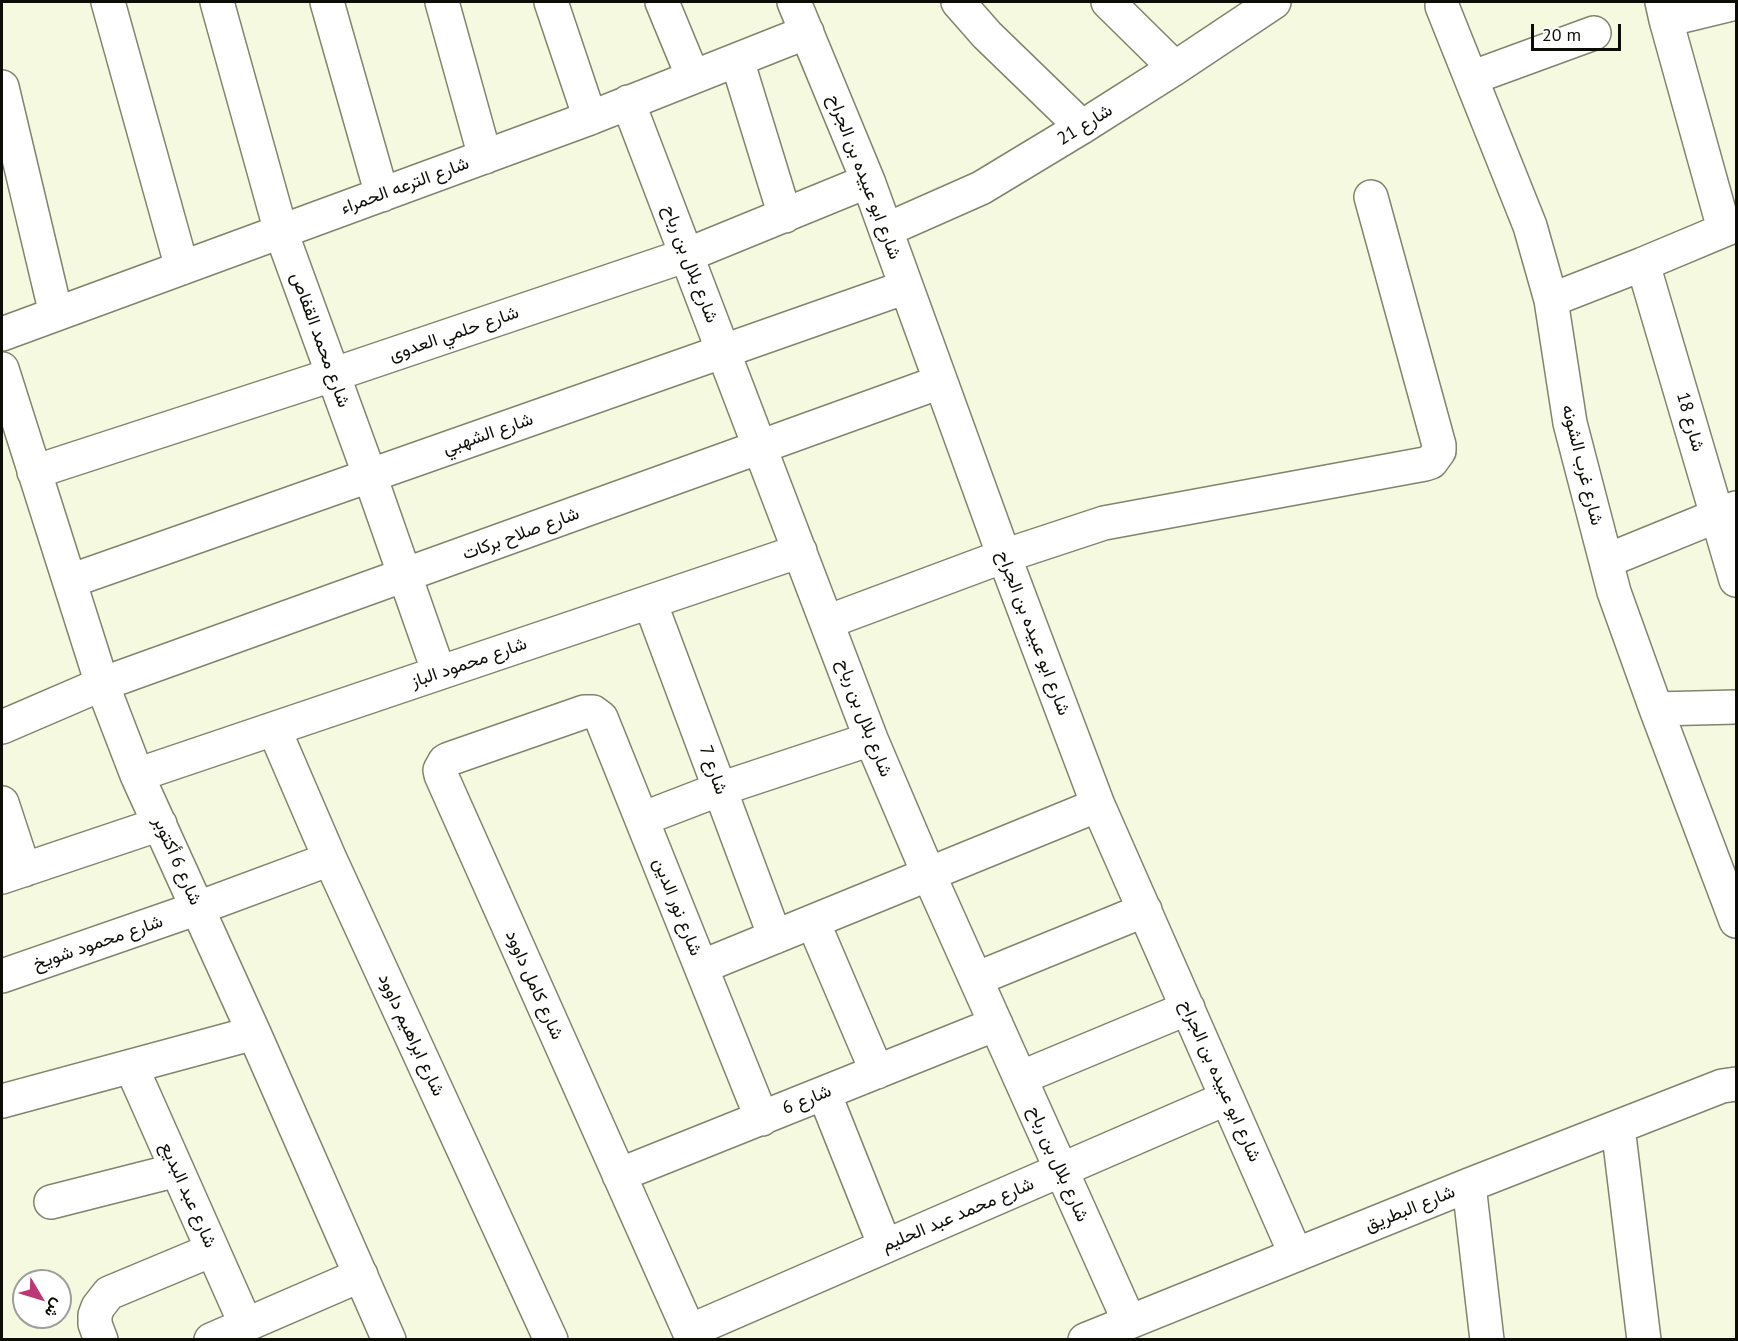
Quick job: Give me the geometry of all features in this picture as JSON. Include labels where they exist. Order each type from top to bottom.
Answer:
[{"type":"street","points":[[108,2],[182,268]]},
{"type":"street","name":"شارع محمد القفاص","points":[[217,2],[281,232],[439,673]]},
{"type":"street","points":[[327,2],[382,195]]},
{"type":"street","points":[[442,2],[485,157]]},
{"type":"street","points":[[551,2],[590,118]]},
{"type":"street","points":[[662,2],[693,77]]},
{"type":"street","name":"شارع ابو عبيده بن الجراح","points":[[794,2],[868,181],[1004,556],[1098,805],[1296,1255]]},
{"type":"street","points":[[958,2],[987,35],[1082,128]]},
{"type":"street","points":[[1108,2],[1175,68]]},
{"type":"street","name":"شارع 21","points":[[886,230],[981,188],[1082,128],[1274,2]]},
{"type":"street","points":[[1551,300],[1730,227],[1664,11],[1737,3]]},
{"type":"street","name":"شارع غرب الشونه","points":[[1442,6],[1530,226],[1551,300],[1570,423],[1614,592],[1737,921]]},
{"type":"street","name":"شارع الترعه الحمراء","points":[[2,334],[590,118],[807,32]]},
{"type":"street","points":[[1471,78],[1594,33]]},
{"type":"street","points":[[737,60],[785,216]]},
{"type":"street","points":[[2,87],[56,314]]},
{"type":"street","name":"شارع بلال بن رباح","points":[[628,102],[871,739],[929,875],[1129,1322]]},
{"type":"street","name":"شارع حلمي العدوى","points":[[34,472],[332,375],[687,255],[868,181]]},
{"type":"street","points":[[827,622],[1004,556],[1104,523],[1425,464],[1435,457],[1439,452],[1439,445],[1371,197]]},
{"type":"street","name":"شارع 18","points":[[1643,264],[1727,511],[1737,580]]},
{"type":"street","name":"شارع الشهبي","points":[[70,581],[906,287]]},
{"type":"street","name":"شارع 6 أكتوبر","points":[[2,369],[102,684],[137,775],[389,1340]]},
{"type":"street","name":"شارع صلاح بركات","points":[[3,722],[102,684],[940,382]]},
{"type":"street","points":[[1606,561],[1727,511]]},
{"type":"street","name":"شارع محمود الباز","points":[[137,775],[800,551]]},
{"type":"street","name":"شارع 7","points":[[650,602],[775,937]]},
{"type":"street","points":[[1656,709],[1737,707]]},
{"type":"street","name":"شارع نور الدين","points":[[580,713],[593,712],[601,718],[762,1119]]},
{"type":"street","name":"شارع كامل داوود","points":[[580,713],[449,759],[442,765],[441,775],[691,1335]]},
{"type":"street","name":"شارع ابراهيم داوود","points":[[274,729],[330,859],[551,1340]]},
{"type":"street","points":[[642,819],[720,789],[871,739]]},
{"type":"street","points":[[2,803],[13,874],[160,824]]},
{"type":"street","points":[[701,967],[1098,805]]},
{"type":"street","name":"شارع محمود شويخ","points":[[2,976],[198,908],[330,859]]},
{"type":"street","points":[[976,979],[1145,910]]},
{"type":"street","points":[[813,922],[877,1072]]},
{"type":"street","points":[[1020,1078],[1188,1008]]},
{"type":"street","name":"شارع 6","points":[[619,1175],[996,1024]]},
{"type":"street","points":[[2,1101],[254,1033]]},
{"type":"street","name":"شارع عبد البديع","points":[[131,1066],[246,1325]]},
{"type":"street","name":"شارع البطريق","points":[[1084,1340],[1469,1185],[1722,1086],[1737,1084]]},
{"type":"street","points":[[824,1093],[885,1246]]},
{"type":"street","name":"شارع محمد عبد الحليم","points":[[691,1335],[885,1246],[1227,1098]]},
{"type":"street","points":[[1618,1127],[1644,1340]]},
{"type":"street","points":[[51,1202],[177,1170]]},
{"type":"street","points":[[1469,1185],[1487,1340]]},
{"type":"street","points":[[100,1340],[95,1315],[98,1306],[109,1293],[212,1250]]},
{"type":"street","points":[[211,1340],[361,1275]]}]
